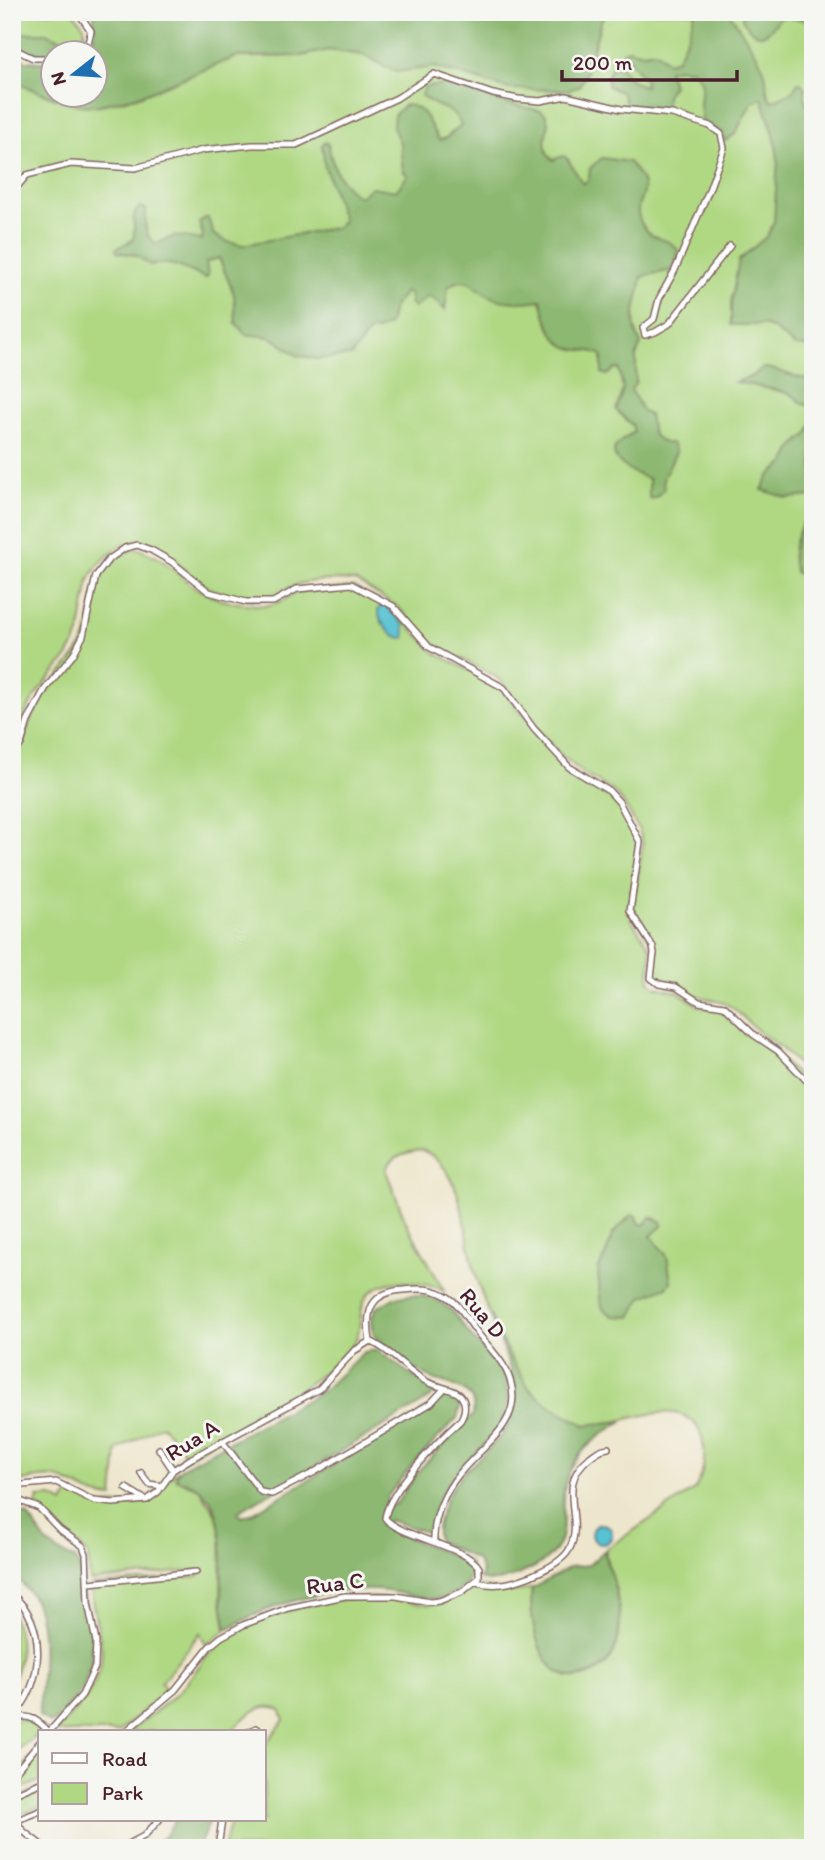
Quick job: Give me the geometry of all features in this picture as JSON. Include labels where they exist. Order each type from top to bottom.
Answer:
[{"type":"street","points":[[78,12],[91,31],[90,38]]},
{"type":"street","points":[[12,48],[38,58]]},
{"type":"street","points":[[12,193],[27,175],[71,164],[135,167],[195,151],[252,145],[296,145],[397,98],[434,74],[493,94],[518,99],[532,101],[566,96],[621,109],[672,114],[710,126],[720,134],[724,148],[709,190],[676,270],[662,293],[654,320],[643,328],[645,335],[669,324],[730,246]]},
{"type":"street","points":[[12,754],[21,744],[25,728],[44,689],[65,665],[83,636],[96,576],[108,560],[125,548],[137,545],[151,550],[172,562],[209,592],[246,602],[273,601],[306,587],[345,584],[358,586],[393,606],[429,647],[504,688],[534,729],[569,768],[609,791],[619,802],[640,842],[639,862],[629,905],[632,917],[653,947],[651,978],[659,984],[676,987],[699,1002],[724,1006],[754,1035],[778,1051],[813,1087]]},
{"type":"street","name":"Rua D","points":[[370,1341],[369,1311],[380,1296],[396,1291],[421,1289],[443,1293],[454,1299],[475,1331],[502,1363],[510,1382],[512,1401],[508,1420],[496,1438],[461,1471],[446,1494],[436,1518],[433,1541]]},
{"type":"street","points":[[370,1341],[391,1353],[418,1377],[444,1390],[452,1390],[462,1398],[464,1415],[413,1471],[386,1514],[387,1522],[392,1525],[433,1541],[477,1564],[480,1572],[475,1582],[503,1586],[546,1569],[568,1551],[573,1531],[570,1493],[574,1476],[583,1462],[600,1449],[608,1448]]},
{"type":"street","name":"Rua A","points":[[147,1500],[155,1496],[173,1470],[319,1389],[354,1351],[370,1341]]},
{"type":"street","points":[[222,1441],[261,1492],[272,1494],[296,1483],[431,1403],[444,1390]]},
{"type":"street","points":[[159,1449],[173,1470]]},
{"type":"street","points":[[141,1473],[149,1484],[162,1486]]},
{"type":"street","points":[[51,1730],[82,1695],[95,1667],[97,1654],[88,1603],[86,1554],[83,1546],[58,1529],[38,1508],[15,1499],[12,1492],[18,1487],[55,1482],[94,1501],[113,1503],[147,1500]]},
{"type":"street","points":[[126,1488],[139,1498],[147,1500]]},
{"type":"street","points":[[89,1583],[196,1572]]},
{"type":"street","name":"Rua C","points":[[127,1730],[175,1690],[209,1647],[243,1625],[288,1608],[345,1596],[396,1596],[439,1601],[462,1592],[475,1582]]},
{"type":"street","points":[[12,1595],[24,1604],[31,1616],[37,1648],[36,1668],[30,1691],[23,1705],[12,1717]]},
{"type":"street","points":[[12,1717],[33,1718],[47,1730]]},
{"type":"street","points":[[12,1776],[38,1744]]},
{"type":"street","points":[[12,1795],[38,1784]]},
{"type":"street","points":[[38,1812],[14,1818],[23,1831],[45,1848]]},
{"type":"street","points":[[121,1848],[144,1836],[157,1822]]},
{"type":"street","points":[[218,1848],[222,1822]]},
{"type":"street","points":[[12,1834],[23,1831]]},
{"type":"green space","points":[[12,12],[73,12],[84,26],[85,38],[38,38],[38,54],[12,42]]},
{"type":"green space","points":[[94,12],[609,12],[602,18],[585,75],[579,86],[570,90],[509,89],[435,67],[396,72],[363,55],[329,50],[301,56],[236,57],[136,97],[108,103],[108,38],[93,38]]},
{"type":"green space","points":[[609,12],[813,12],[813,1079],[733,1008],[698,996],[678,983],[654,976],[657,951],[637,919],[633,907],[643,844],[639,830],[623,802],[612,790],[584,774],[560,754],[534,725],[503,683],[493,675],[433,644],[398,607],[357,582],[308,582],[258,600],[248,599],[205,585],[152,545],[133,542],[120,547],[96,568],[89,580],[80,631],[75,644],[67,658],[37,693],[21,721],[12,746],[12,81],[38,91],[38,108],[108,108],[108,103],[136,97],[236,57],[301,56],[329,50],[363,55],[375,59],[385,68],[435,67],[452,73],[579,86],[585,76],[602,18]]},
{"type":"green space","points":[[695,12],[729,12],[761,63],[772,101],[792,92],[798,82],[805,88],[805,99],[813,124],[813,347],[795,346],[772,328],[762,325],[731,325],[731,303],[739,260],[767,236],[774,222],[778,159],[774,134],[762,98],[752,102],[735,134],[725,141],[722,134],[702,121],[702,82],[693,70],[668,70],[673,85],[666,95],[666,108],[627,106],[622,93],[608,86],[607,77],[615,65],[620,66],[633,81],[645,86],[645,80],[623,52],[628,49],[643,53],[656,51],[667,62],[677,59]]},
{"type":"green space","points":[[743,12],[813,12],[813,15],[808,20],[781,17],[766,33],[758,35],[742,19]]},
{"type":"green space","points":[[13,33],[46,33],[59,38],[38,38],[38,53],[12,42]]},
{"type":"green space","points":[[12,52],[26,61],[38,62],[38,91],[12,81]]},
{"type":"green space","points":[[444,85],[542,111],[549,125],[545,139],[547,153],[553,160],[563,156],[567,158],[583,184],[589,179],[590,168],[602,158],[629,162],[642,182],[643,191],[638,212],[643,226],[650,234],[669,242],[678,250],[674,266],[670,270],[642,277],[634,319],[641,343],[636,357],[636,382],[631,390],[643,412],[649,415],[653,435],[664,443],[672,443],[676,452],[663,478],[664,489],[655,498],[649,499],[649,479],[619,462],[614,451],[616,446],[634,431],[632,425],[616,410],[623,389],[619,369],[607,375],[602,373],[602,355],[574,349],[560,342],[551,330],[541,300],[504,301],[490,297],[470,283],[462,281],[448,287],[445,310],[431,297],[414,308],[409,293],[405,292],[393,308],[389,325],[377,331],[370,331],[351,356],[317,359],[297,355],[271,337],[245,334],[236,323],[234,294],[219,258],[206,262],[206,278],[173,265],[150,265],[136,255],[117,252],[116,249],[132,240],[134,215],[140,207],[146,209],[147,232],[156,244],[175,237],[202,240],[199,223],[205,218],[208,218],[214,235],[243,245],[338,227],[343,220],[325,167],[322,145],[328,143],[337,172],[356,195],[361,196],[372,187],[396,191],[408,175],[403,171],[400,143],[393,127],[394,115],[405,105],[417,108],[426,117],[439,140],[446,138],[461,125],[448,110],[431,103],[421,95],[425,87]]},
{"type":"green space","points":[[763,368],[796,377],[813,377],[813,409],[790,394],[735,382],[753,376]]},
{"type":"green space","points":[[813,422],[813,496],[787,498],[762,490],[770,475],[786,462],[794,446],[807,435]]},
{"type":"green space","points":[[813,509],[812,560],[804,573],[796,573],[793,557],[796,539],[803,522]]},
{"type":"green space","points":[[139,549],[159,558],[197,589],[221,600],[237,603],[265,606],[282,601],[297,592],[354,587],[392,608],[435,653],[500,687],[569,770],[608,793],[622,808],[638,844],[628,910],[632,921],[650,947],[651,983],[656,987],[678,992],[699,1006],[723,1010],[782,1060],[813,1091],[813,1848],[224,1848],[230,1822],[266,1822],[266,1743],[284,1720],[280,1709],[259,1709],[247,1716],[234,1730],[132,1730],[176,1694],[218,1645],[242,1629],[282,1613],[346,1599],[388,1598],[429,1604],[447,1601],[479,1587],[510,1591],[532,1588],[531,1603],[536,1637],[551,1666],[563,1675],[577,1678],[594,1673],[611,1657],[620,1627],[618,1601],[606,1559],[606,1549],[695,1489],[701,1477],[704,1457],[702,1437],[694,1423],[682,1415],[668,1412],[587,1425],[558,1412],[533,1392],[507,1353],[484,1300],[455,1186],[436,1159],[422,1150],[395,1158],[386,1171],[406,1222],[444,1291],[410,1282],[392,1283],[376,1288],[369,1293],[362,1306],[358,1335],[352,1345],[324,1372],[286,1398],[188,1458],[162,1425],[117,1450],[113,1497],[90,1493],[56,1478],[12,1484],[12,757],[22,746],[46,693],[81,648],[101,574],[121,555]]},
{"type":"green space","points":[[631,1215],[635,1215],[639,1224],[644,1225],[651,1217],[661,1221],[662,1226],[651,1236],[667,1256],[671,1282],[667,1287],[642,1297],[631,1317],[613,1316],[603,1309],[598,1270],[612,1235]]},
{"type":"green space","points":[[411,1295],[432,1299],[450,1309],[497,1363],[507,1389],[507,1405],[502,1419],[447,1486],[429,1529],[426,1532],[389,1520],[386,1525],[390,1531],[469,1562],[471,1576],[456,1592],[435,1599],[367,1590],[325,1594],[264,1611],[227,1629],[222,1600],[220,1526],[215,1510],[207,1496],[195,1486],[178,1480],[176,1474],[181,1468],[312,1397],[327,1387],[364,1352],[377,1350],[415,1378],[439,1390],[424,1402],[238,1512],[242,1517],[251,1514],[439,1400],[453,1395],[460,1405],[457,1418],[413,1464],[387,1497],[388,1506],[396,1504],[421,1468],[473,1415],[471,1397],[465,1391],[424,1375],[373,1334],[372,1318],[375,1309],[394,1298]]},
{"type":"green space","points":[[490,1315],[510,1357],[531,1391],[553,1408],[585,1425],[623,1421],[600,1436],[575,1460],[565,1485],[563,1527],[554,1551],[542,1562],[522,1573],[497,1581],[480,1579],[482,1571],[477,1560],[438,1541],[437,1533],[437,1525],[454,1485],[502,1434],[514,1413],[514,1382]]},
{"type":"green space","points":[[177,1471],[176,1479],[199,1488],[217,1516],[222,1542],[221,1596],[226,1630],[206,1645],[200,1633],[161,1683],[167,1690],[121,1730],[58,1730],[89,1693],[100,1670],[101,1644],[91,1585],[199,1576],[199,1570],[90,1581],[88,1554],[36,1505],[38,1498],[52,1497],[63,1503],[71,1492],[97,1505],[146,1501]]},
{"type":"green space","points":[[12,1512],[27,1515],[48,1544],[75,1559],[79,1566],[92,1640],[91,1664],[82,1690],[57,1720],[51,1723],[39,1716],[43,1654],[37,1607],[27,1589],[12,1574],[12,1535],[19,1531],[19,1527],[12,1523]]},
{"type":"green space","points":[[605,1550],[619,1610],[615,1648],[608,1661],[598,1670],[577,1677],[563,1675],[552,1666],[537,1638],[531,1604],[532,1589],[570,1567],[589,1565]]},
{"type":"green space","points":[[12,1612],[20,1655],[12,1681]]},
{"type":"green space","points":[[18,1719],[30,1721],[40,1730],[38,1735],[12,1754],[12,1722]]},
{"type":"green space","points":[[38,1750],[38,1782],[18,1790],[12,1789],[12,1778]]},
{"type":"green space","points":[[38,1788],[38,1808],[20,1814],[15,1806],[17,1798]]},
{"type":"green space","points":[[174,1822],[209,1822],[198,1848],[149,1848],[166,1835]]},
{"type":"water","points":[[381,605],[385,605],[404,625],[405,638],[391,633],[384,625],[378,611]]},
{"type":"water","points":[[602,1524],[609,1527],[612,1534],[609,1541],[602,1544],[595,1541],[592,1534],[595,1527]]}]
